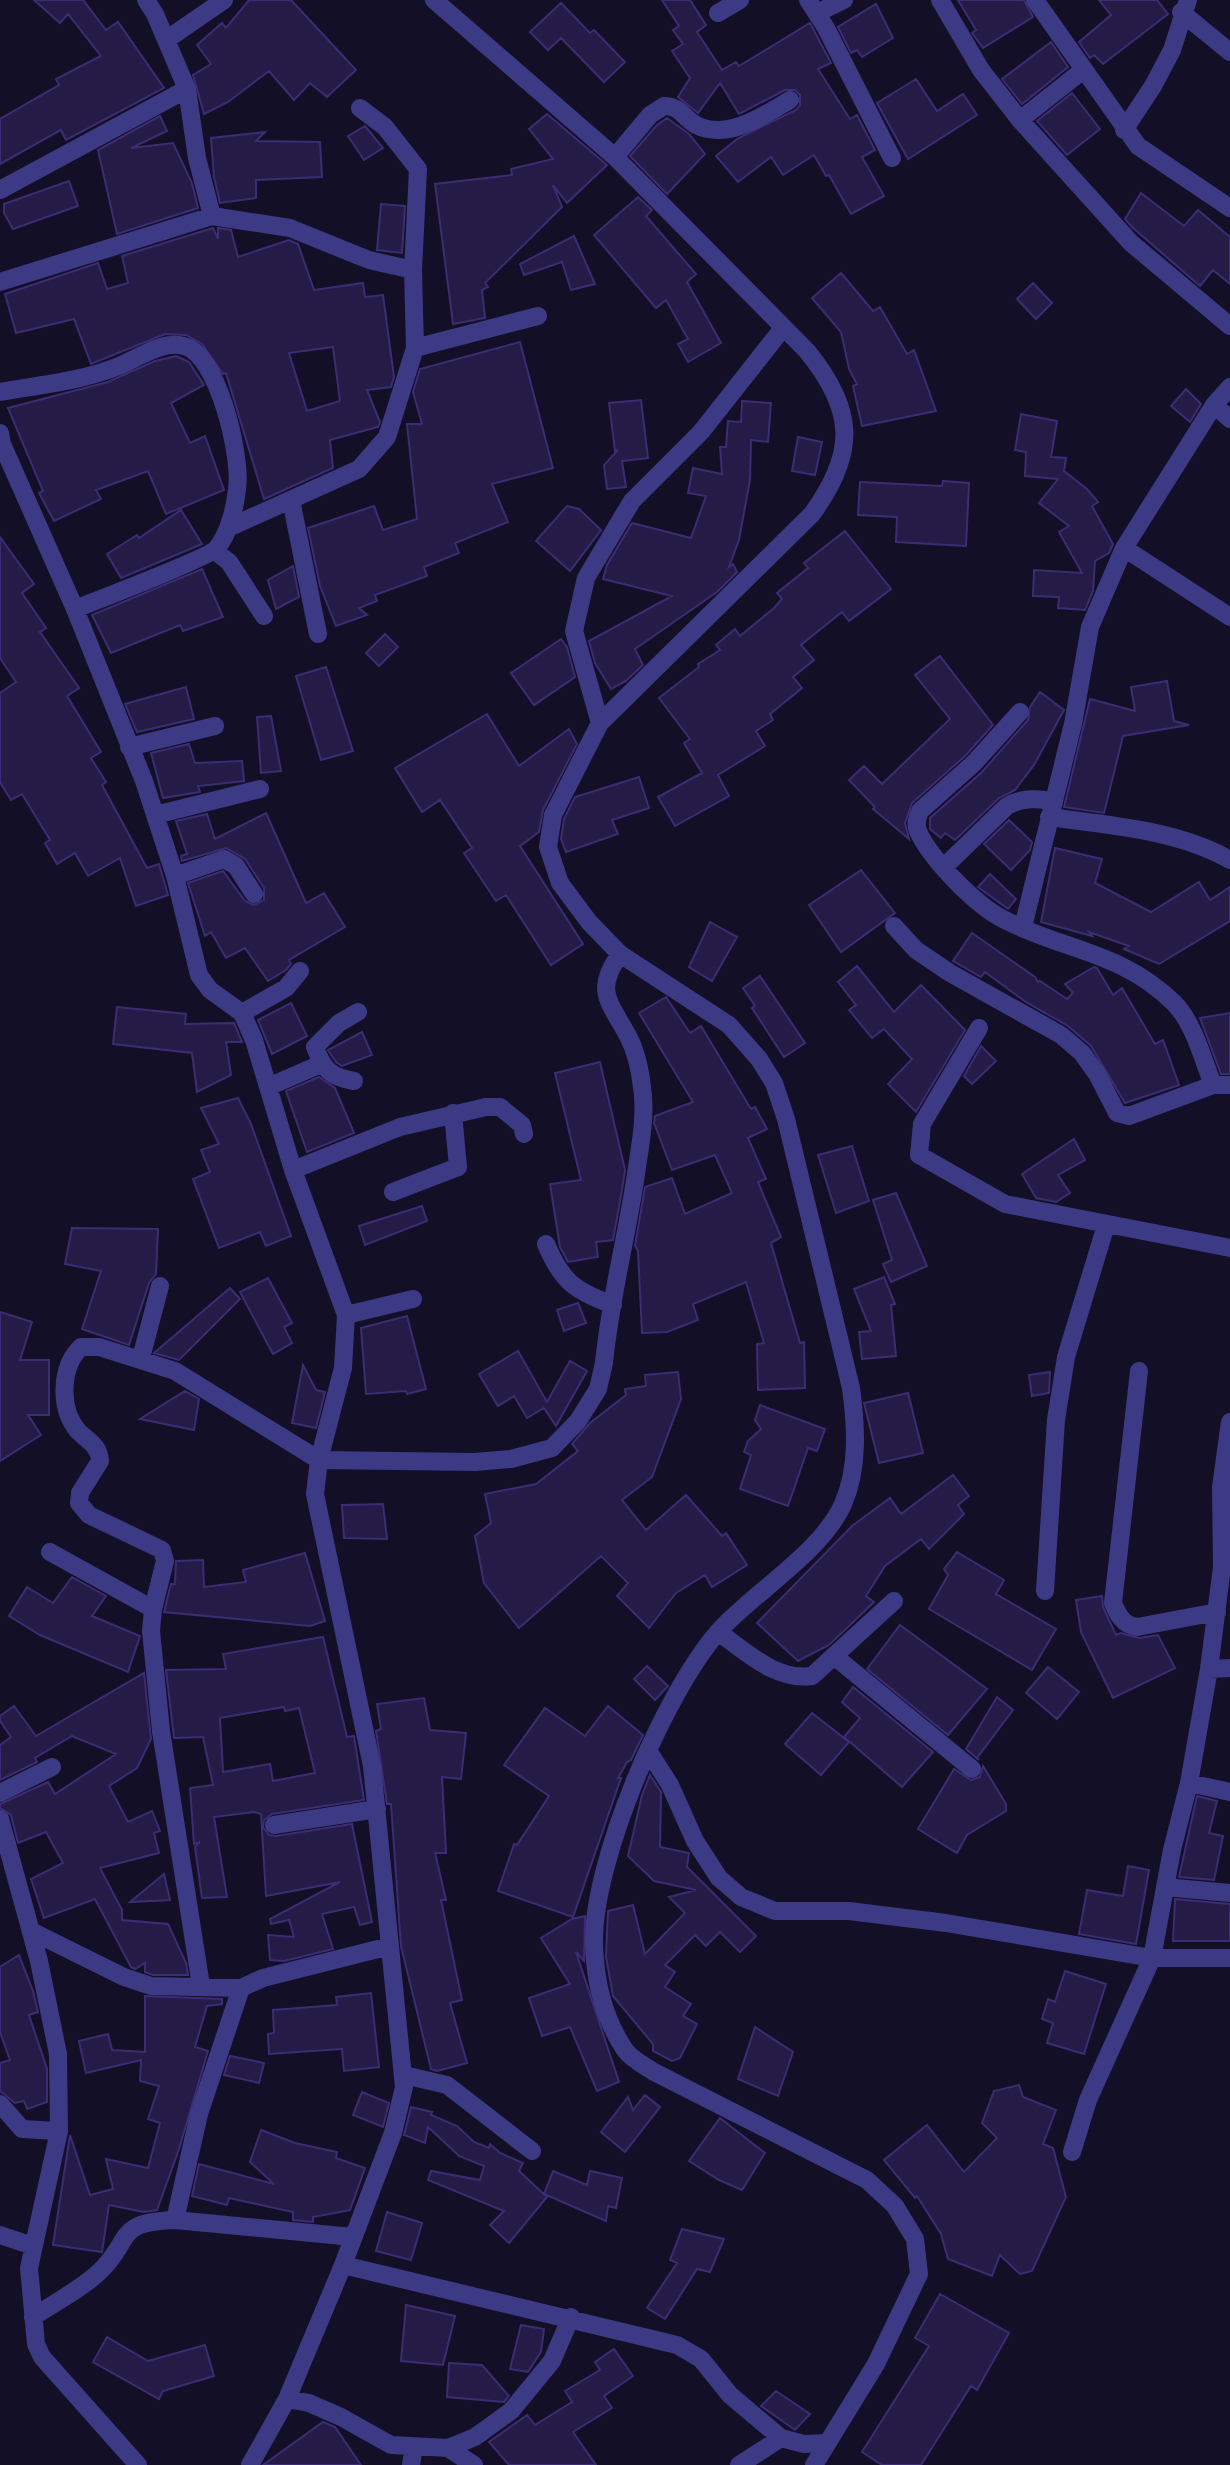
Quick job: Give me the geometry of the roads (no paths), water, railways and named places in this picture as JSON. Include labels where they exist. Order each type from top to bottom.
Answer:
[{"type":"street","points":[[146,0],[187,89],[197,158],[212,216]]},
{"type":"street","points":[[166,40],[224,0]]},
{"type":"street","points":[[434,0],[614,157],[830,379],[843,413],[844,450],[833,485],[812,514],[600,723],[554,815],[548,847],[559,883],[589,922],[620,954],[729,1025],[759,1059],[774,1083],[786,1118],[851,1388],[856,1427],[845,1502],[830,1527],[719,1632],[678,1689],[649,1752],[605,1863],[594,1942],[597,1980],[609,2019],[626,2053],[654,2072],[867,2180],[895,2206],[915,2239],[919,2274],[910,2298],[876,2364],[814,2465]]},
{"type":"street","points":[[718,13],[740,0]]},
{"type":"street","points":[[844,0],[813,7],[892,158]]},
{"type":"street","points":[[940,0],[981,70],[1020,120],[1131,243],[1230,326]]},
{"type":"street","points":[[1035,0],[1082,71],[1138,146],[1225,203],[1230,184]]},
{"type":"street","points":[[1124,130],[1153,86],[1172,50],[1185,6],[1230,52]]},
{"type":"street","points":[[1020,120],[1082,71]]},
{"type":"street","points":[[0,190],[187,89]]},
{"type":"street","points":[[614,157],[650,115],[664,106],[679,110],[698,126],[734,128],[753,121],[790,100]]},
{"type":"street","points":[[228,528],[359,468],[387,437],[407,382],[415,348],[413,271],[418,169],[385,127],[360,108]]},
{"type":"street","points":[[0,282],[212,216],[290,228],[369,260],[413,271]]},
{"type":"street","points":[[415,348],[538,316]]},
{"type":"street","points":[[600,723],[574,631],[586,578],[632,501],[701,432],[783,328]]},
{"type":"street","points":[[0,392],[93,375],[169,345],[195,350],[205,359],[219,391],[233,443],[238,486],[228,528],[215,551],[75,609]]},
{"type":"street","points":[[1023,927],[1073,724],[1090,628],[1124,548],[1214,405],[1230,387]]},
{"type":"street","points":[[1214,405],[1230,419]]},
{"type":"street","points":[[1,440],[75,609],[155,815],[175,876],[199,975],[210,989],[242,1013],[254,1040],[293,1170],[346,1315],[343,1367],[319,1460],[315,1494],[372,1766],[404,2075],[399,2116],[343,2266],[287,2399],[254,2463]]},
{"type":"street","points":[[290,500],[318,634]]},
{"type":"street","points":[[1124,548],[1230,617]]},
{"type":"street","points":[[215,551],[229,562],[264,616]]},
{"type":"street","points":[[894,926],[916,950],[950,973],[1061,1035],[1082,1054],[1097,1074],[1117,1113],[1135,1114],[1221,1085],[1176,1005],[1139,975],[1104,956],[1023,927],[989,911],[944,867],[918,831],[917,818],[925,806],[974,762],[1020,712]]},
{"type":"street","points":[[129,747],[215,726]]},
{"type":"street","points":[[155,815],[260,789]]},
{"type":"street","points":[[944,867],[1007,806],[1019,799],[1031,798],[1051,809],[1213,850],[1230,860]]},
{"type":"street","points":[[175,876],[224,859],[236,866],[254,894]]},
{"type":"street","points":[[201,1986],[161,1731],[151,1631],[164,1555],[158,1546],[89,1515],[81,1508],[80,1493],[98,1468],[100,1454],[71,1420],[65,1387],[72,1358],[81,1347],[100,1347],[141,1358],[201,1385],[262,1427],[319,1460],[475,1462],[511,1459],[551,1448],[578,1421],[598,1389],[642,1131],[643,1091],[639,1064],[629,1037],[609,1006],[605,990],[607,973],[620,954]]},
{"type":"street","points":[[242,1013],[286,988],[300,971]]},
{"type":"street","points":[[354,1081],[331,1076],[321,1064],[315,1046],[320,1038],[345,1017],[358,1012]]},
{"type":"street","points":[[979,1028],[922,1124],[919,1155],[1005,1204],[1230,1248]]},
{"type":"street","points":[[268,1087],[321,1064]]},
{"type":"street","points":[[293,1170],[400,1127],[453,1113],[500,1107],[522,1125],[524,1133]]},
{"type":"street","points":[[393,1192],[457,1167],[453,1113]]},
{"type":"street","points":[[1045,1591],[1056,1420],[1066,1357],[1105,1225]]},
{"type":"street","points":[[546,1244],[557,1270],[567,1282],[579,1291],[613,1305]]},
{"type":"street","points":[[141,1358],[160,1286]]},
{"type":"street","points":[[346,1315],[413,1298]]},
{"type":"street","points":[[1139,1371],[1113,1603],[1118,1615],[1128,1626],[1137,1627],[1217,1612]]},
{"type":"street","points":[[1072,2152],[1088,2100],[1152,1958],[1189,1783],[1226,1567],[1226,1487],[1230,1422]]},
{"type":"street","points":[[50,1552],[153,1609]]},
{"type":"street","points":[[719,1632],[771,1670],[795,1678],[811,1676],[894,1601]]},
{"type":"street","points":[[834,1656],[972,1769]]},
{"type":"street","points":[[1209,1670],[1230,1668]]},
{"type":"street","points":[[649,1752],[670,1785],[695,1841],[719,1878],[741,1897],[775,1911],[849,1911],[946,1923],[1152,1958],[1230,1958]]},
{"type":"street","points":[[0,1793],[52,1767]]},
{"type":"street","points":[[1189,1783],[1230,1792]]},
{"type":"street","points":[[274,1825],[377,1809]]},
{"type":"street","points":[[0,1819],[31,1931],[58,2054],[59,2132],[29,2269],[36,2344],[42,2357],[138,2465]]},
{"type":"street","points":[[1165,1887],[1230,1893]]},
{"type":"street","points":[[31,1931],[124,1977],[151,1986],[241,1988],[264,1978],[390,1946]]},
{"type":"street","points":[[176,2220],[199,2114],[241,1988]]},
{"type":"street","points":[[404,2075],[447,2085],[532,2151]]},
{"type":"street","points":[[3,2115],[22,2129],[59,2132]]},
{"type":"street","points":[[33,2317],[95,2276],[106,2265],[121,2240],[138,2224],[176,2220],[353,2237]]},
{"type":"street","points":[[0,2235],[33,2246]]},
{"type":"street","points":[[343,2266],[570,2317],[677,2345],[701,2359],[730,2395],[781,2438],[804,2444],[827,2444]]},
{"type":"street","points":[[287,2399],[309,2403],[341,2417],[412,2456],[448,2448],[475,2437],[511,2411],[552,2361],[570,2317]]},
{"type":"street","points":[[739,2465],[781,2438]]},
{"type":"street","points":[[448,2448],[474,2465]]}]
